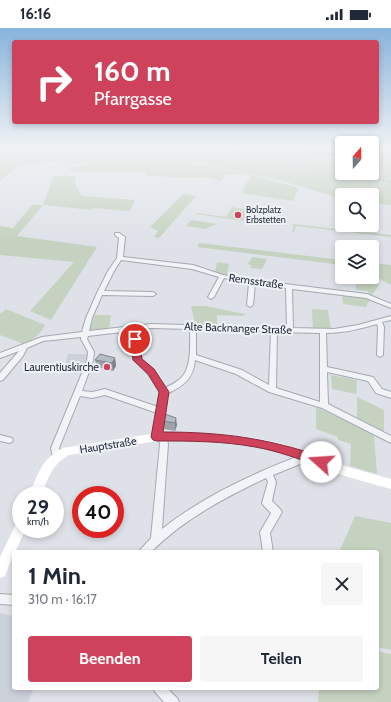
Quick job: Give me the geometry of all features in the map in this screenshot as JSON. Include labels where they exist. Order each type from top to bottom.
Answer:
[{"type":"street","points":[[39,486],[50,462],[56,455],[55,448],[90,361],[91,352],[84,335],[89,318],[100,293],[111,271],[120,258],[122,237],[117,234]]},
{"type":"street","name":"Remsstraße","points":[[120,258],[193,267],[222,276],[252,282],[367,296],[391,306]]},
{"type":"street","points":[[211,297],[222,276]]},
{"type":"street","points":[[250,305],[252,282]]},
{"type":"street","points":[[289,286],[290,330]]},
{"type":"street","points":[[100,293],[153,294]]},
{"type":"street","name":"Alte Backnanger Straße","points":[[0,356],[42,339],[151,326],[193,326],[323,332],[348,330],[391,318]]},
{"type":"street","points":[[379,322],[381,327],[380,356]]},
{"type":"street","points":[[164,392],[184,380],[193,357],[193,326]]},
{"type":"street","points":[[134,328],[138,360],[151,372],[164,392],[160,411],[160,436],[164,444],[156,539]]},
{"type":"street","points":[[272,390],[274,329]]},
{"type":"street","points":[[323,332],[325,369],[324,406]]},
{"type":"street","points":[[0,378],[21,354],[24,347]]},
{"type":"street","points":[[193,357],[239,372],[272,390],[324,406],[391,440]]},
{"type":"street","points":[[325,369],[370,379],[379,391],[391,395]]},
{"type":"street","points":[[78,394],[92,395],[105,392],[160,411]]},
{"type":"street","name":"Hauptstraße","points":[[56,455],[67,451],[160,436],[211,438],[255,442],[307,457],[348,472],[391,484]]},
{"type":"street","points":[[0,438],[9,440]]},
{"type":"street","points":[[146,550],[156,539],[195,511],[247,482],[307,457]]},
{"type":"street","points":[[268,473],[272,482],[267,503],[277,512],[265,532],[268,550]]},
{"type":"street","points":[[0,570],[15,538]]},
{"type":"street","points":[[0,599],[12,600]]},
{"type":"street","points":[[161,690],[171,701]]},
{"type":"shaded area","points":[[373,180],[379,180],[391,183]]},
{"type":"shaded area","points":[[68,354],[89,354],[86,366],[65,366]]},
{"type":"shaded area","points":[[0,613],[12,616],[12,690],[33,690],[28,702],[0,702]]},
{"type":"green space","points":[[53,178],[75,178],[76,184],[82,196],[135,200],[130,211],[92,208],[93,210],[43,205]]},
{"type":"green space","points":[[210,178],[223,178],[221,181]]},
{"type":"green space","points":[[249,178],[264,178],[299,188],[293,201],[241,193]]},
{"type":"green space","points":[[271,178],[335,178],[335,180],[373,180],[391,183],[391,205],[379,204],[379,188],[335,188],[335,197]]},
{"type":"green space","points":[[379,178],[391,178],[391,182],[379,180]]},
{"type":"green space","points":[[183,194],[196,196],[159,238],[154,237],[158,231],[150,227]]},
{"type":"green space","points":[[32,205],[43,205],[17,236],[97,247],[51,320],[30,311],[74,262],[0,255],[0,226],[13,228]]},
{"type":"green space","points":[[232,207],[249,210],[243,221],[195,214],[226,217]]},
{"type":"green space","points":[[191,220],[217,224],[205,229],[186,226]]},
{"type":"green space","points":[[291,224],[335,229],[335,231],[296,226],[294,232],[292,232],[294,226]]},
{"type":"green space","points":[[348,232],[391,235],[391,237]]},
{"type":"green space","points":[[199,243],[335,259],[335,264],[197,247]]},
{"type":"green space","points":[[252,257],[267,259],[262,269],[250,268],[251,265],[248,264]]},
{"type":"green space","points":[[217,262],[229,264],[227,276],[215,272]]},
{"type":"green space","points":[[379,264],[391,265],[391,285],[379,279]]},
{"type":"green space","points":[[355,284],[379,285],[372,295],[368,293],[368,291],[356,290]]},
{"type":"green space","points":[[342,294],[371,298],[366,307],[343,304]]},
{"type":"green space","points":[[191,306],[205,306],[245,314],[244,316],[217,315],[217,324],[195,324]]},
{"type":"green space","points":[[6,309],[45,325],[31,341],[24,344],[0,335],[0,314]]},
{"type":"green space","points":[[312,309],[328,310],[331,329],[313,328]]},
{"type":"green space","points":[[95,315],[111,315],[109,329],[92,331],[90,329]]},
{"type":"green space","points":[[331,375],[357,380],[356,394],[332,389]]},
{"type":"green space","points":[[357,397],[384,410],[384,433],[357,419]]},
{"type":"green space","points":[[316,407],[374,435],[377,474],[350,466],[351,444],[338,440],[338,437],[316,429]]},
{"type":"green space","points":[[355,516],[391,523],[391,650],[379,647],[379,550],[340,550]]},
{"type":"green space","points":[[379,651],[391,654],[391,702],[318,702],[319,690],[379,690]]},
{"type":"building","points":[[100,354],[115,358],[112,363],[95,360]]},
{"type":"building","points":[[165,414],[176,418],[175,423],[163,421]]},
{"type":"railway","points":[[369,178],[391,182]]},
{"type":"place","name":"Bolzplatz Erbstetten","points":[[238,215]]},
{"type":"place","name":"Laurentiuskirche","points":[[107,367]]},
{"type":"route","points":[[135,339],[138,360],[151,372],[164,392],[157,437],[196,436],[255,442],[321,462]]}]
